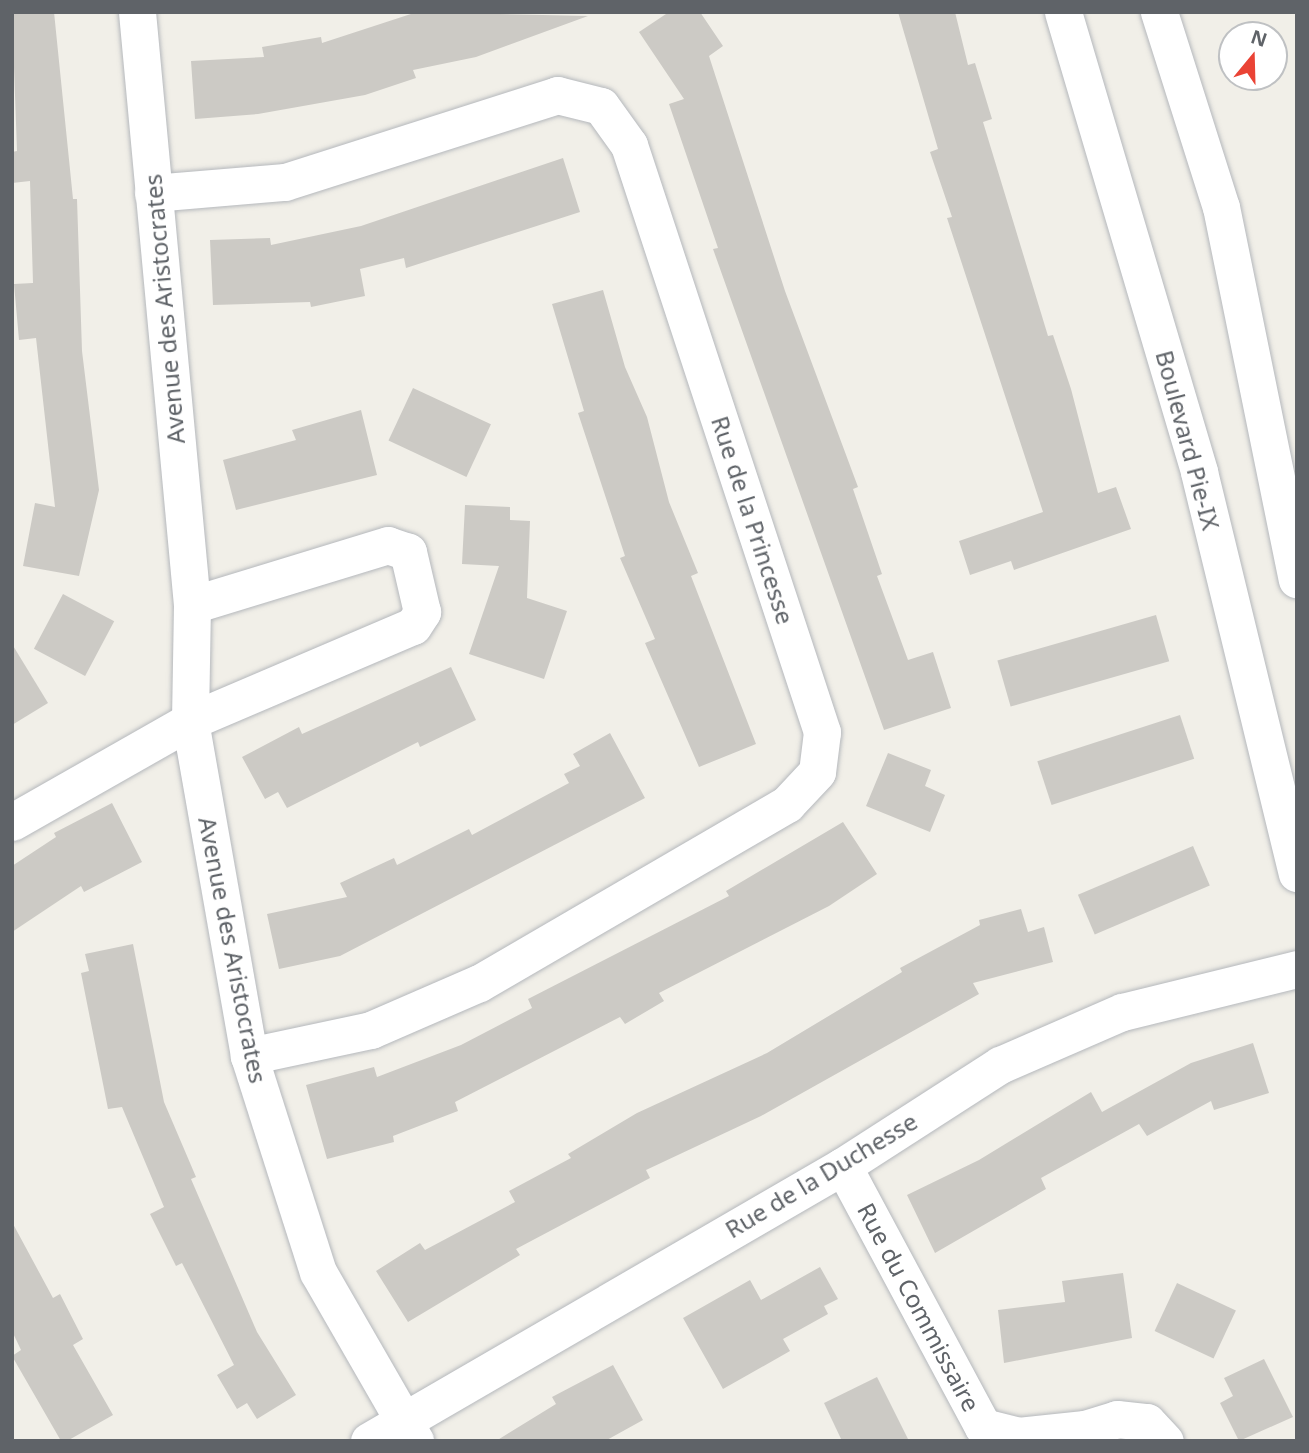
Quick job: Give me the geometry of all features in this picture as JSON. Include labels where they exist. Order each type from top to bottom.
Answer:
[{"type":"street","name":"Avenue des Aristocrates","points":[[137,12],[192,605],[190,720],[249,1056],[318,1272],[410,1430]]},
{"type":"street","name":"Boulevard Pie-IX","points":[[1063,12],[1199,472],[1297,873]]},
{"type":"street","points":[[1159,12],[1221,207],[1296,574]]},
{"type":"street","name":"Rue de la Princesse","points":[[153,193],[285,182],[557,95],[601,106],[629,145],[822,732],[817,772],[787,804],[479,983],[371,1030],[249,1056]]},
{"type":"street","points":[[12,822],[190,720],[413,626],[422,612],[408,552],[388,545],[192,605]]},
{"type":"street","name":"Rue de la Duchesse","points":[[369,1441],[410,1430],[843,1166],[970,1082],[1059,1036],[1153,1003],[1297,969]]},
{"type":"street","name":"Rue du Commissaire","points":[[843,1166],[983,1427],[1018,1436],[1085,1429],[1117,1419],[1147,1422],[1165,1441]]},
{"type":"building","points":[[12,12],[54,12],[73,199],[77,199],[82,351],[99,490],[79,576],[23,566],[35,503],[55,507],[36,338],[19,340],[14,284],[33,283],[30,181],[12,183],[12,152],[17,151]]},
{"type":"building","points":[[417,12],[588,16],[476,57],[413,70],[416,78],[365,95],[258,114],[195,119],[191,61],[264,57],[262,47],[321,37],[322,43]]},
{"type":"building","points":[[669,12],[700,12],[723,46],[709,56],[785,291],[858,487],[853,489],[882,574],[877,576],[908,660],[933,652],[951,708],[884,730],[713,249],[718,248],[669,104],[684,99],[639,32]]},
{"type":"building","points":[[898,12],[955,12],[968,65],[975,63],[992,119],[983,122],[1048,336],[1053,335],[1071,389],[1098,493],[1116,487],[1131,529],[1014,570],[1011,561],[970,575],[959,541],[1043,512],[947,218],[952,217],[930,152],[938,149]]},
{"type":"building","points":[[563,158],[580,212],[406,268],[404,258],[360,269],[365,296],[311,307],[310,302],[213,305],[210,240],[270,238],[271,245],[361,226]]},
{"type":"building","points":[[603,290],[625,367],[647,417],[669,502],[698,573],[691,576],[756,744],[699,767],[645,643],[655,639],[620,558],[625,556],[578,413],[584,411],[552,304]]},
{"type":"building","points":[[413,388],[491,424],[466,477],[388,441]]},
{"type":"building","points":[[361,410],[377,475],[236,510],[223,460],[296,440],[292,430]]},
{"type":"building","points":[[465,505],[510,507],[510,520],[530,521],[527,598],[567,611],[544,679],[469,654],[499,566],[462,564]]},
{"type":"building","points":[[63,594],[114,621],[85,676],[34,649]]},
{"type":"building","points":[[1156,615],[1169,661],[1011,707],[997,660]]},
{"type":"building","points":[[12,644],[48,703],[12,725]]},
{"type":"building","points":[[451,667],[476,720],[420,747],[418,742],[287,808],[278,792],[265,799],[242,757],[299,727],[302,734]]},
{"type":"building","points":[[1180,715],[1194,759],[1052,805],[1037,761]]},
{"type":"building","points":[[610,733],[645,798],[340,956],[279,969],[267,914],[347,897],[340,883],[394,858],[397,865],[469,829],[472,835],[569,783],[564,774],[580,766],[573,754]]},
{"type":"building","points":[[888,753],[931,770],[925,786],[945,795],[930,832],[866,806]]},
{"type":"building","points":[[112,803],[142,862],[84,892],[81,886],[12,932],[12,866],[56,837],[54,833]]},
{"type":"building","points":[[843,822],[877,874],[829,906],[659,993],[664,1001],[625,1024],[620,1017],[455,1102],[458,1111],[393,1136],[394,1142],[327,1159],[306,1085],[374,1067],[377,1077],[461,1045],[532,1008],[528,999],[729,896],[726,891]]},
{"type":"building","points":[[1193,846],[1210,886],[1095,934],[1078,895]]},
{"type":"building","points":[[1021,909],[1028,932],[1044,927],[1053,962],[973,983],[979,994],[761,1116],[646,1170],[650,1178],[516,1249],[520,1255],[408,1322],[376,1271],[420,1243],[425,1250],[515,1202],[509,1191],[571,1158],[568,1154],[637,1113],[767,1053],[902,972],[900,968],[980,925],[979,920]]},
{"type":"building","points":[[133,944],[164,1102],[196,1177],[191,1179],[257,1332],[296,1395],[257,1419],[247,1403],[237,1409],[217,1375],[234,1365],[182,1263],[176,1266],[150,1214],[164,1207],[122,1107],[108,1109],[81,973],[89,971],[85,954]]},
{"type":"building","points":[[1253,1043],[1269,1093],[1214,1110],[1211,1101],[1147,1136],[1139,1124],[1041,1178],[1046,1189],[935,1253],[907,1195],[979,1160],[1091,1092],[1102,1112],[1191,1063]]},
{"type":"building","points":[[12,1222],[53,1298],[60,1294],[83,1339],[73,1345],[113,1415],[67,1441],[61,1441],[12,1356],[21,1350],[12,1331]]},
{"type":"building","points":[[820,1267],[838,1299],[824,1306],[828,1314],[783,1339],[790,1351],[723,1389],[683,1318],[750,1280],[761,1300]]},
{"type":"building","points":[[1123,1273],[1132,1338],[1004,1363],[998,1310],[1065,1302],[1062,1281]]},
{"type":"building","points":[[1177,1283],[1236,1310],[1214,1359],[1155,1331]]},
{"type":"building","points":[[1264,1359],[1293,1417],[1239,1441],[1220,1403],[1233,1396],[1224,1378]]},
{"type":"building","points":[[613,1365],[643,1420],[605,1441],[496,1441],[556,1404],[552,1397]]},
{"type":"building","points":[[877,1377],[909,1441],[842,1441],[824,1403]]}]
